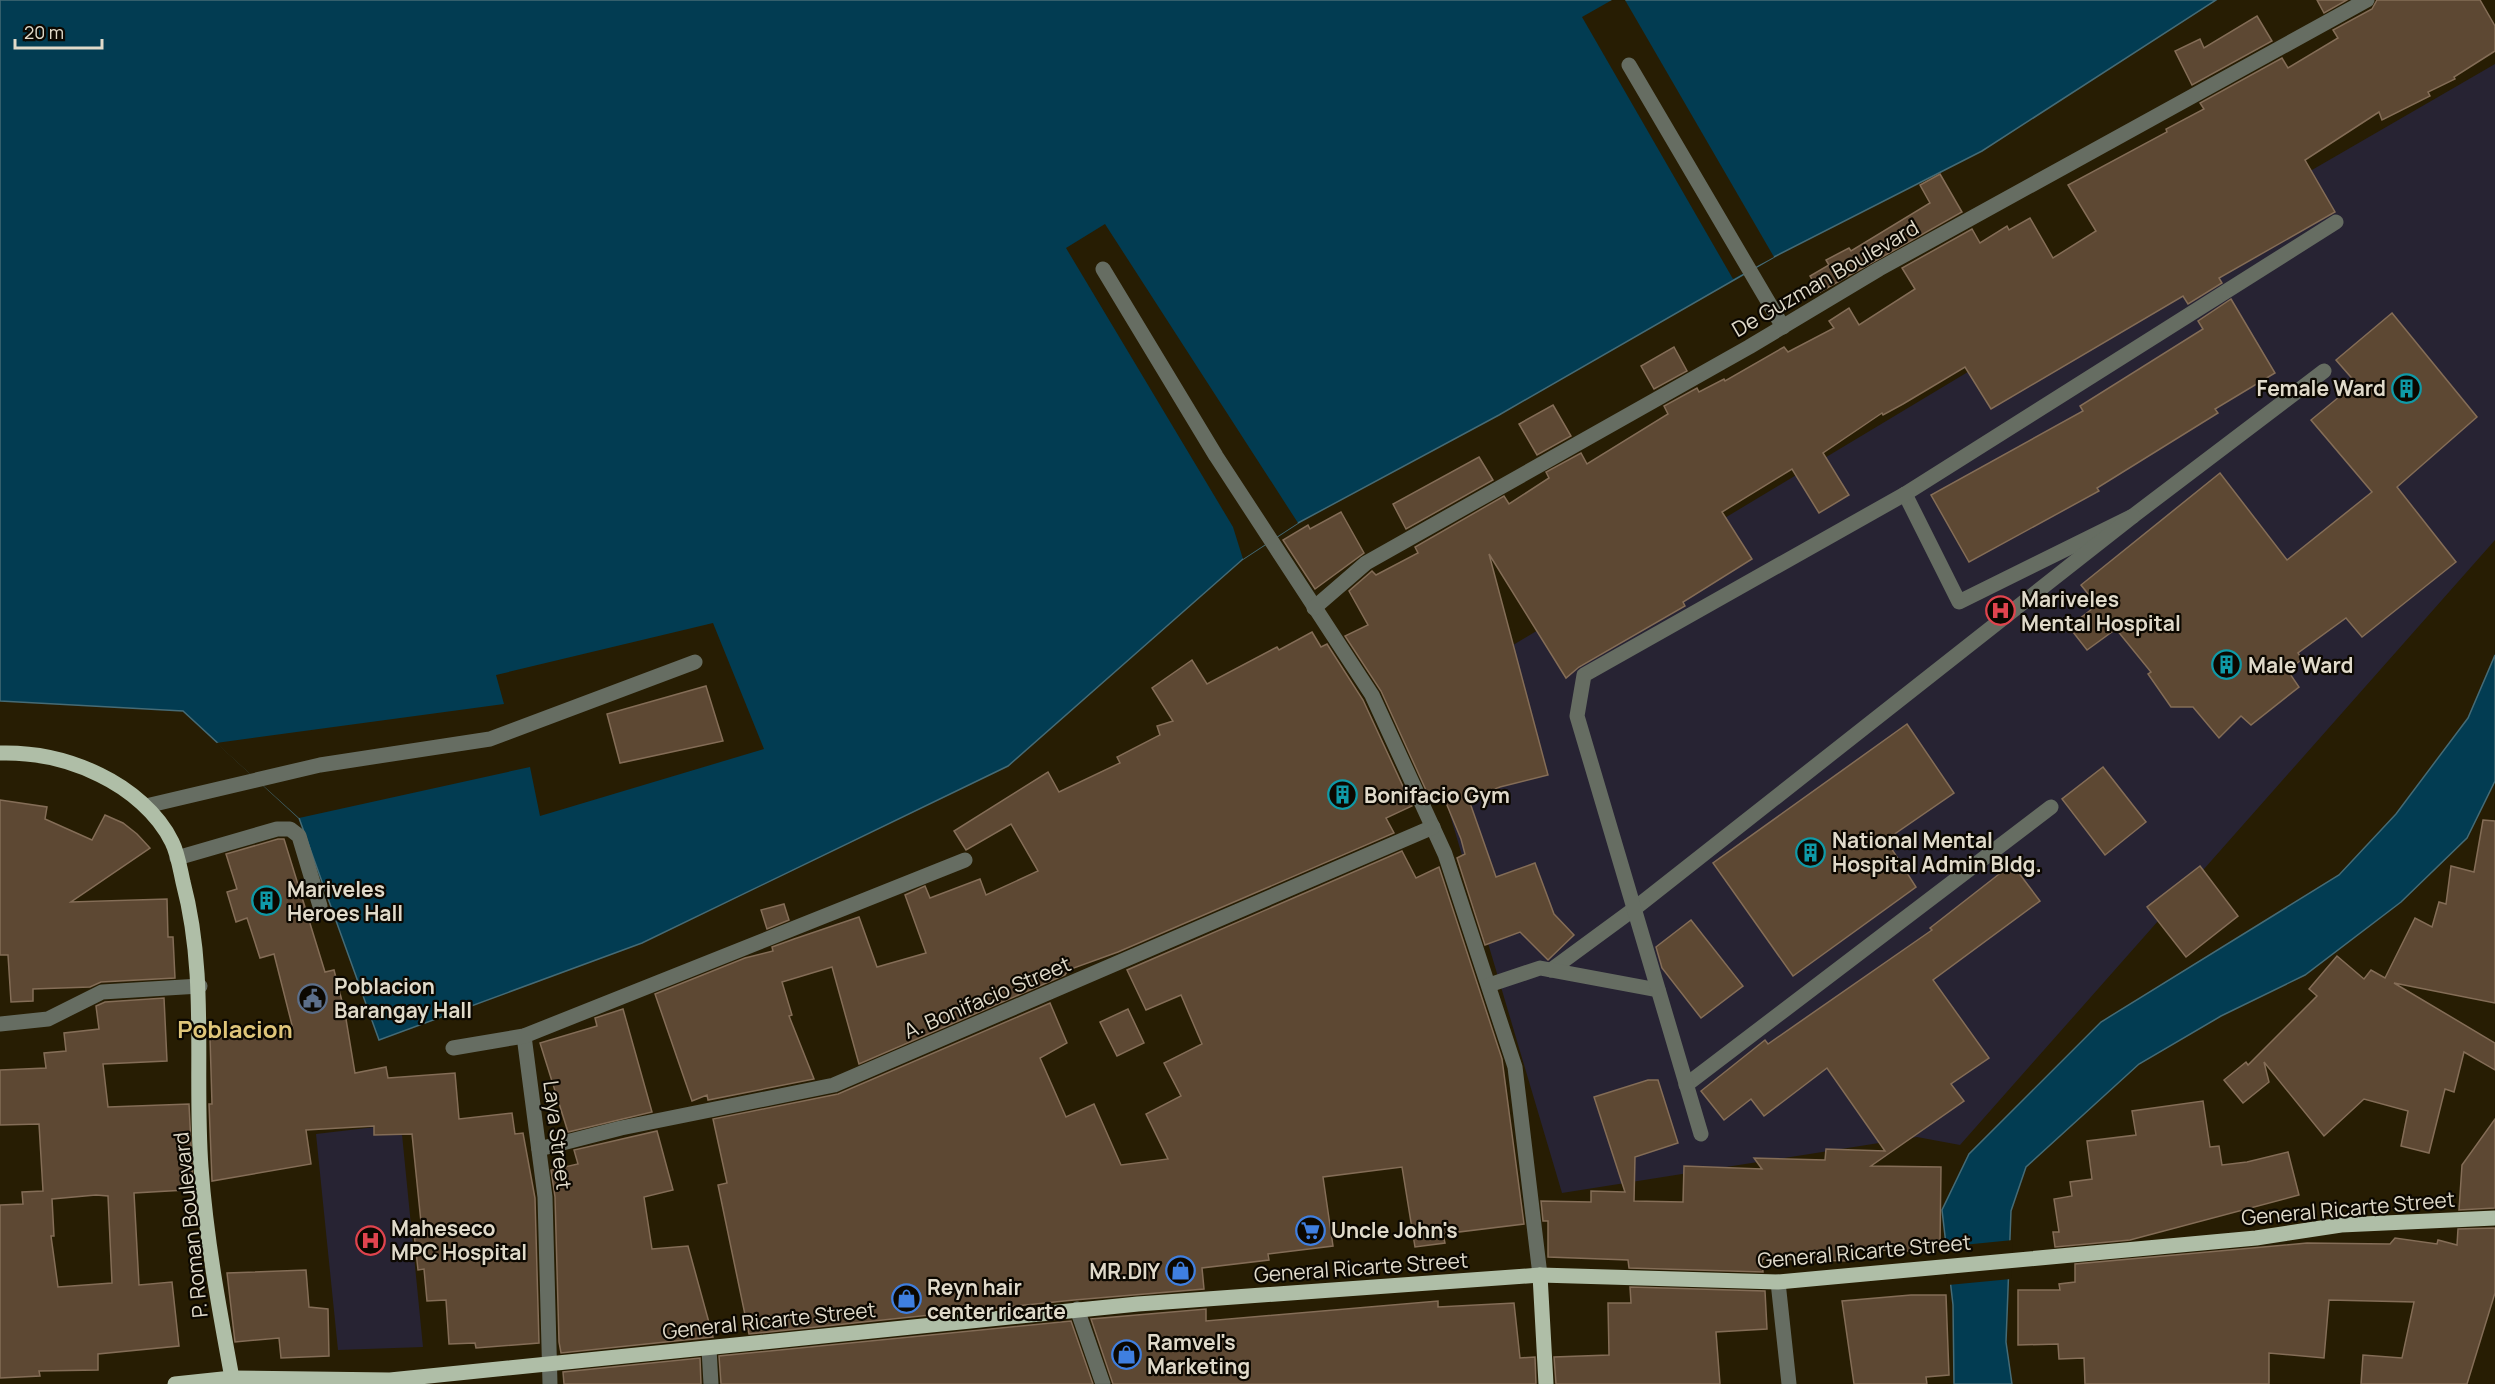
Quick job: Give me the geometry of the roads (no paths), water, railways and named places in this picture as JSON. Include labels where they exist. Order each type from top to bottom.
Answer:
[{"type":"main road","name":"P. Roman Boulevard","points":[[0,753],[27,752],[73,761],[116,783],[146,806],[172,843],[189,905],[200,986],[201,1166],[210,1251],[232,1381]]},
{"type":"main road","name":"General Ricarte Street","points":[[176,1384],[232,1381],[390,1382],[709,1349],[770,1339],[1077,1309],[1540,1275],[1778,1282],[2051,1255],[2256,1238],[2341,1225],[2495,1218]]},
{"type":"main road","points":[[1540,1275],[1546,1384]]},
{"type":"street","name":"De Guzman Boulevard","points":[[1314,608],[1366,563],[1783,327],[1879,269],[2367,0]]},
{"type":"street","points":[[1629,65],[1783,327]]},
{"type":"street","points":[[1701,1134],[1577,716],[1584,675],[1905,494],[2336,222]]},
{"type":"street","points":[[1103,269],[1216,456],[1372,695],[1445,854],[1515,1067],[1540,1275]]},
{"type":"street","points":[[1551,970],[1634,909],[2133,516],[2324,371]]},
{"type":"street","points":[[1905,494],[1959,602],[2133,516]]},
{"type":"street","points":[[146,806],[320,765],[490,739],[695,662]]},
{"type":"street","points":[[1686,1085],[2051,807]]},
{"type":"street","name":"A. Bonifacio Street","points":[[539,1149],[621,1128],[834,1085],[1433,827]]},
{"type":"street","points":[[177,858],[278,829],[290,829],[299,836],[320,906]]},
{"type":"street","points":[[453,1048],[524,1036],[965,860]]},
{"type":"street","points":[[1489,985],[1540,968],[1658,990]]},
{"type":"street","points":[[0,1024],[48,1020],[102,992],[200,986]]},
{"type":"street","name":"Laya Street","points":[[524,1036],[545,1197],[550,1384]]},
{"type":"street","points":[[1778,1282],[1789,1384]]},
{"type":"street","points":[[1077,1309],[1103,1384]]},
{"type":"street","points":[[709,1349],[711,1384]]},
{"type":"water","points":[[0,0],[2216,0],[1982,151],[1774,257],[1499,415],[1298,523],[1243,559],[1008,766],[642,943],[379,1040],[299,818],[183,711],[0,701]]},
{"type":"water","points":[[2495,655],[2495,781],[2467,838],[2401,902],[2305,975],[2221,1016],[2139,1064],[2026,1167],[2011,1211],[2006,1342],[2012,1384],[1954,1384],[1953,1305],[1942,1210],[1969,1154],[2101,1022],[2339,875],[2396,814],[2468,718]]},
{"type":"place","name":"Female Ward","points":[[2407,388]]},
{"type":"place","name":"Mariveles Mental Hospital","points":[[2000,611]]},
{"type":"place","name":"Male Ward","points":[[2227,665]]},
{"type":"place","name":"Bonifacio Gym","points":[[1343,795]]},
{"type":"place","name":"National Mental Hospital Admin Bldg.","points":[[1811,852]]},
{"type":"place","name":"Mariveles Heroes Hall","points":[[266,901]]},
{"type":"place","name":"Poblacion Barangay Hall","points":[[313,998]]},
{"type":"place","name":"Uncle John's","points":[[1310,1230]]},
{"type":"place","name":"Maheseco MPC Hospital","points":[[370,1240]]},
{"type":"place","name":"MR.DIY","points":[[1181,1271]]},
{"type":"place","name":"Reyn hair center ricarte","points":[[906,1299]]},
{"type":"place","name":"Ramvel's Marketing","points":[[1126,1354]]},
{"type":"district","name":"Poblacion","points":[[235,1028]]}]
